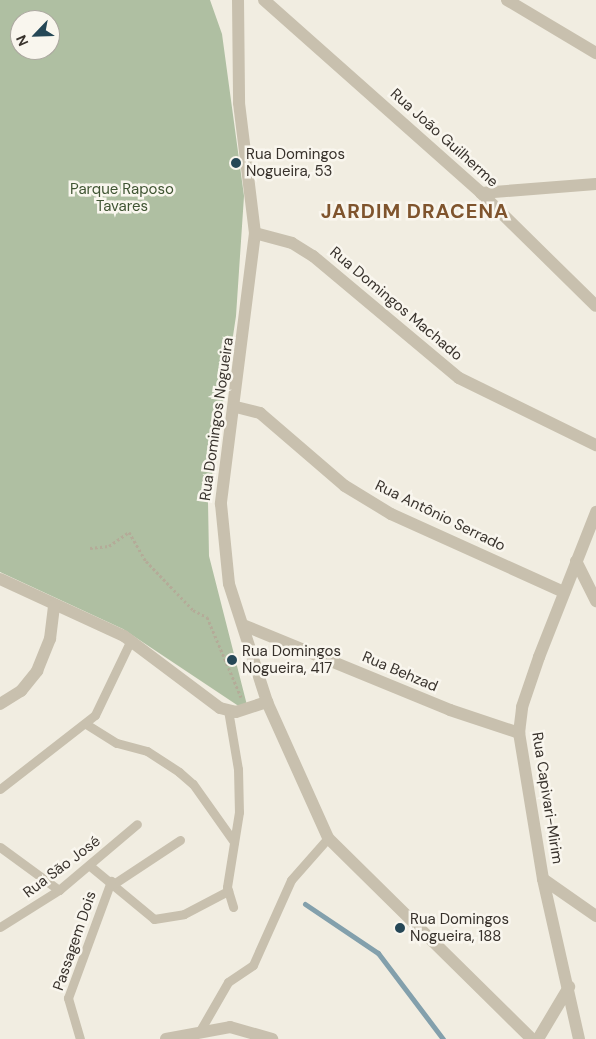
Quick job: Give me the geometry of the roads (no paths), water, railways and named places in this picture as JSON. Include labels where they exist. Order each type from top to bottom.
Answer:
[{"type":"street","name":"Rua Domingos Nogueira","points":[[238,0],[239,104],[255,233],[236,407],[221,504],[229,584],[266,702],[328,838],[532,1039]]},
{"type":"street","name":"Rua João Guilherme","points":[[264,0],[481,193],[596,306]]},
{"type":"street","points":[[507,0],[596,53]]},
{"type":"street","points":[[481,193],[596,184]]},
{"type":"street","name":"Rua Domingos Machado","points":[[255,233],[292,243],[313,256],[459,378],[596,445]]},
{"type":"street","name":"Rua Antônio Serrado","points":[[236,407],[260,413],[346,486],[391,514],[564,592]]},
{"type":"street","name":"Rua Capivari-Mirim","points":[[578,1039],[569,987],[543,879],[519,733],[522,707],[564,592],[596,512]]},
{"type":"street","points":[[576,561],[596,601]]},
{"type":"street","points":[[0,579],[131,640],[228,710],[266,702]]},
{"type":"street","points":[[0,704],[21,691],[37,671],[50,639],[54,605]]},
{"type":"street","name":"Rua Behzad","points":[[243,625],[450,710],[519,733]]},
{"type":"street","points":[[543,879],[596,916]]},
{"type":"street","points":[[538,1039],[569,987]]},
{"type":"street","points":[[166,1039],[201,1029],[246,1028],[272,1039]]},
{"type":"lane","points":[[0,789],[86,724],[106,699],[131,640]]},
{"type":"lane","points":[[228,710],[238,769],[234,842],[228,891],[234,908]]},
{"type":"lane","points":[[86,724],[117,743],[148,751],[179,772],[193,784],[234,842]]},
{"type":"lane","name":"Rua São José","points":[[0,927],[59,890],[90,866],[137,824]]},
{"type":"lane","points":[[201,1029],[228,982],[253,966],[291,880],[328,838]]},
{"type":"lane","points":[[113,882],[180,840]]},
{"type":"lane","points":[[0,847],[59,890]]},
{"type":"lane","points":[[90,866],[113,882],[154,919],[184,914],[228,891]]},
{"type":"lane","name":"Passagem Dois","points":[[80,1039],[68,998],[113,882]]},
{"type":"waterway","points":[[305,904],[378,953],[443,1039]]},
{"type":"place","name":"Rua Domingos Nogueira, 53","points":[[236,163]]},
{"type":"place","name":"Rua Domingos Nogueira, 417","points":[[232,660]]},
{"type":"place","name":"Rua Domingos Nogueira, 188","points":[[400,928]]},
{"type":"district","name":"JARDIM DRACENA","points":[[415,211]]},
{"type":"park label","name":"Parque Raposo Tavares","points":[[122,198]]}]
